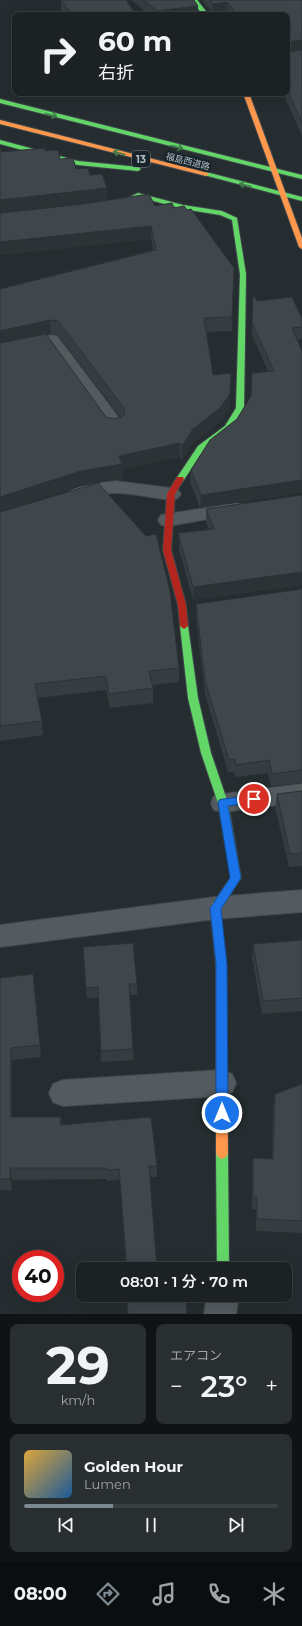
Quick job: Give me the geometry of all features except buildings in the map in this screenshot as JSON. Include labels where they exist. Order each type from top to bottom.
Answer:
[{"type":"main road","points":[[194,0],[204,12]]},
{"type":"main road","points":[[247,96],[302,247]]},
{"type":"main road","points":[[18,97],[31,110]]},
{"type":"main road","name":"福島西道路","points":[[0,101],[302,177]]},
{"type":"main road","name":"福島西道路","points":[[0,122],[183,170],[302,199]]},
{"type":"main road","points":[[0,142],[78,163],[130,168],[183,170]]},
{"type":"main road","points":[[98,209],[119,205],[138,195],[183,207],[222,213],[235,219],[243,274],[240,408],[228,427],[201,448],[183,474],[172,494],[168,520],[167,550],[183,610],[193,698],[206,753],[223,803],[236,878],[215,908],[222,964],[223,1262]]},
{"type":"street","points":[[0,351],[51,340],[115,426]]},
{"type":"street","points":[[60,500],[89,491],[115,487],[172,494]]},
{"type":"street","points":[[168,520],[255,507]]},
{"type":"street","points":[[183,610],[205,607]]},
{"type":"street","points":[[223,803],[302,793]]},
{"type":"street","points":[[0,936],[215,908],[302,901]]},
{"type":"street","points":[[63,1093],[222,1083]]},
{"type":"street","points":[[220,1314],[222,1302]]},
{"type":"traffic: fast","points":[[194,0],[204,12]]},
{"type":"traffic: fast","points":[[0,101],[302,177]]},
{"type":"traffic: fast","points":[[0,142],[78,163],[138,169]]},
{"type":"traffic: fast","points":[[206,174],[302,199]]},
{"type":"traffic: fast","points":[[108,207],[119,205],[138,195],[183,207],[222,213],[235,219],[243,274],[240,408],[228,427],[201,448],[180,479]]},
{"type":"traffic: fast","points":[[184,626],[193,698],[206,753],[223,803],[236,878],[217,905]]},
{"type":"traffic: fast","points":[[222,1153],[223,1262]]},
{"type":"traffic: slow","points":[[247,96],[302,247]]},
{"type":"traffic: slow","points":[[0,122],[206,174]]},
{"type":"traffic: slow","points":[[217,905],[215,908],[221,964],[222,1153]]},
{"type":"traffic: jam","points":[[180,479],[171,494],[167,550],[182,605],[184,626]]},
{"type":"route","points":[[222,1113],[222,964],[215,908],[236,878],[223,803],[254,799]]}]
